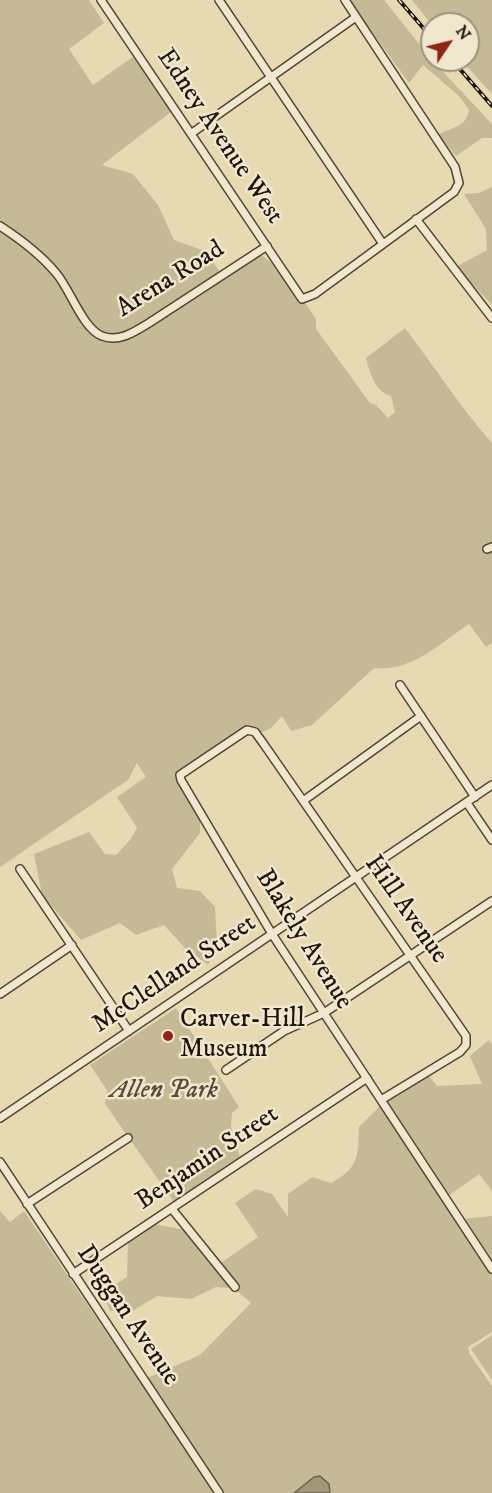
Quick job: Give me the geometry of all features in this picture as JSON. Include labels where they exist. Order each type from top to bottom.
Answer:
[{"type":"street","name":"Edney Avenue West","points":[[101,0],[302,298],[315,294],[383,244]]},
{"type":"street","points":[[219,0],[383,244],[454,192],[459,183],[459,175],[345,0]]},
{"type":"street","points":[[192,133],[356,17]]},
{"type":"street","points":[[416,219],[492,318]]},
{"type":"street","name":"Arena Road","points":[[0,226],[29,247],[56,273],[92,330],[102,336],[112,338],[133,333],[267,246]]},
{"type":"street","points":[[400,685],[475,797]]},
{"type":"street","points":[[303,801],[421,716]]},
{"type":"street","name":"Blakely Avenue","points":[[303,801],[255,732],[250,730],[245,731],[180,775],[198,811],[272,934],[492,1269]]},
{"type":"street","name":"McClelland Street","points":[[0,1118],[492,785]]},
{"type":"street","name":"Hill Avenue","points":[[303,801],[465,1034],[466,1045],[460,1052],[381,1100]]},
{"type":"street","points":[[467,803],[492,840]]},
{"type":"street","points":[[20,869],[129,1031]]},
{"type":"street","points":[[226,1070],[284,1031],[324,1013],[492,901]]},
{"type":"street","points":[[0,994],[72,945]]},
{"type":"street","name":"Benjamin Street","points":[[73,1274],[366,1078]]},
{"type":"street","points":[[27,1204],[128,1137]]},
{"type":"street","name":"Duggan Avenue","points":[[0,1162],[219,1493]]},
{"type":"street","points":[[172,1209],[235,1287]]},
{"type":"green space","points":[[0,0],[89,0],[104,23],[69,49],[93,85],[133,57],[172,111],[102,165],[133,174],[158,205],[174,240],[205,251],[224,277],[260,254],[275,265],[298,302],[304,301],[316,319],[316,329],[370,403],[376,405],[388,418],[395,412],[391,396],[385,394],[377,386],[371,376],[366,358],[405,328],[492,443],[492,543],[483,548],[485,553],[492,550],[492,643],[486,647],[469,624],[436,648],[413,661],[401,666],[374,668],[312,725],[291,731],[282,716],[271,728],[260,733],[246,727],[177,775],[178,782],[200,820],[200,833],[172,869],[177,888],[200,891],[215,907],[217,947],[208,965],[185,948],[164,925],[136,935],[120,923],[81,940],[42,895],[34,854],[89,832],[105,854],[116,855],[130,840],[137,828],[117,797],[146,777],[137,763],[128,780],[0,867]]},
{"type":"green space","points":[[349,0],[384,0],[420,45],[420,69],[409,83]]},
{"type":"green space","points":[[412,0],[492,0],[492,94],[472,72],[480,72],[480,12],[422,12]]},
{"type":"green space","points":[[431,72],[443,72],[492,124],[492,138],[482,138],[456,156],[438,135],[465,120],[469,110],[459,96]]},
{"type":"green space","points":[[492,187],[492,305],[456,267],[487,250],[486,229],[464,194],[479,193]]},
{"type":"green space","name":"Allen Park","points":[[176,1008],[239,1107],[232,1113],[231,1127],[240,1157],[174,1202],[105,1104],[107,1090],[90,1065]]},
{"type":"green space","points":[[489,1040],[492,1044],[492,1191],[479,1174],[448,1196],[386,1101],[428,1075],[437,1086],[482,1084],[470,1056]]},
{"type":"green space","points":[[380,1106],[492,1275],[492,1332],[468,1347],[469,1353],[492,1386],[492,1493],[330,1493],[320,1476],[314,1477],[294,1493],[223,1493],[147,1378],[200,1355],[251,1303],[236,1290],[239,1287],[221,1263],[258,1237],[235,1203],[256,1189],[272,1194],[288,1217],[288,1194],[312,1177],[331,1183],[352,1167],[357,1154],[359,1127]]},
{"type":"green space","points":[[0,1211],[10,1222],[24,1211],[215,1493],[0,1493]]},
{"type":"green space","points":[[492,1216],[492,1263],[463,1219]]},
{"type":"green space","points":[[154,1224],[185,1230],[230,1288],[216,1287],[191,1299],[157,1296],[134,1310],[110,1311],[103,1292],[127,1277],[128,1243]]},
{"type":"green space","points":[[492,1335],[492,1380],[471,1349]]},
{"type":"shaded area","points":[[320,1476],[329,1484],[330,1493],[294,1493],[314,1477]]},
{"type":"railway","points":[[399,0],[420,24]]},
{"type":"railway","points":[[462,72],[492,106]]},
{"type":"place","name":"Carver-Hill Museum","points":[[168,1036]]}]
